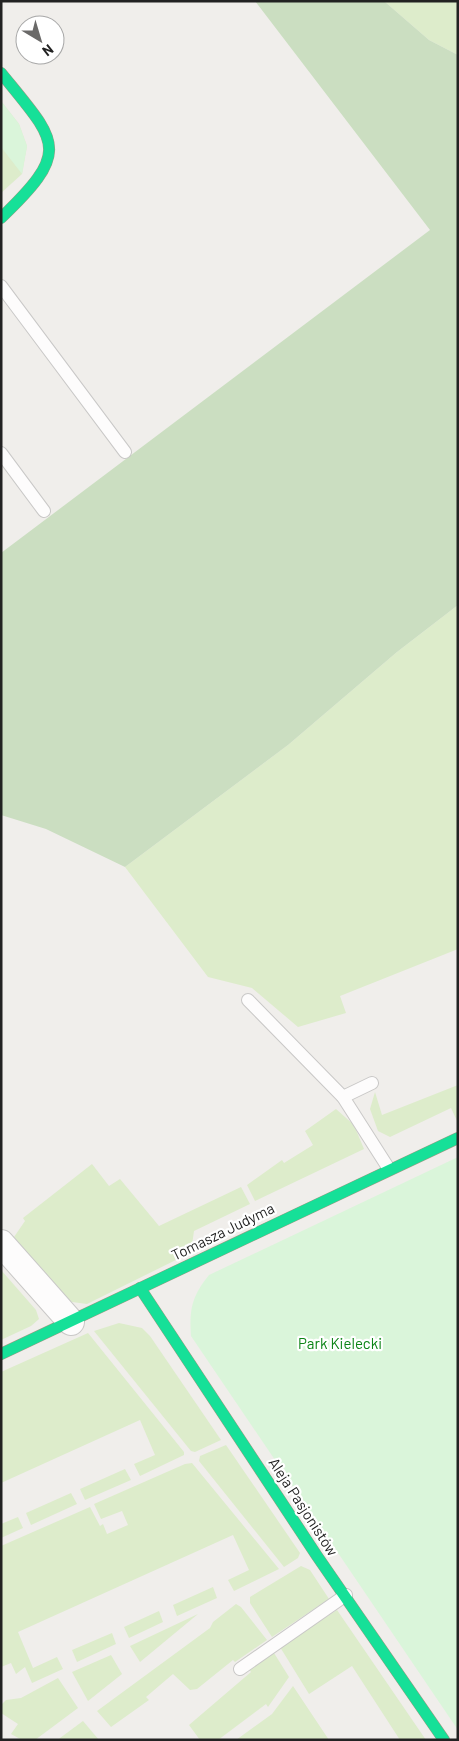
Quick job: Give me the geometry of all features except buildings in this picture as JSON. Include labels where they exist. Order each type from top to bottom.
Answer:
[{"type":"street","points":[[1,72],[46,131],[51,145],[50,159],[39,180],[1,218]]},
{"type":"street","name":"Tomasza Judyma","points":[[1,1354],[458,1138]]},
{"type":"street","points":[[1,1243],[71,1322]]},
{"type":"street","name":"Aleja Pasjonistów","points":[[140,1288],[317,1556],[346,1595],[444,1740]]},
{"type":"lane","points":[[1,286],[125,452]]},
{"type":"lane","points":[[1,453],[44,511]]},
{"type":"lane","points":[[248,1000],[343,1097],[389,1169]]},
{"type":"lane","points":[[343,1097],[372,1083]]},
{"type":"lane","points":[[240,1669],[346,1595]]},
{"type":"green space","points":[[255,1],[384,1],[429,40],[458,55],[458,605],[397,652],[288,745],[125,867],[46,829],[1,815],[1,553],[430,230]]},
{"type":"green space","points":[[384,1],[458,1],[458,55],[429,40]]},
{"type":"green space","points":[[1,101],[19,124],[27,146],[22,174],[1,193]]},
{"type":"green space","points":[[1,101],[19,124],[27,146],[22,174],[1,147]]},
{"type":"green space","points":[[458,605],[458,949],[340,996],[346,1013],[298,1027],[252,988],[208,977],[125,867],[288,745],[397,652]]},
{"type":"green space","points":[[458,1085],[458,1123],[451,1108],[390,1137],[378,1131],[370,1109],[375,1092],[382,1115]]},
{"type":"green space","points":[[336,1109],[354,1125],[364,1149],[255,1201],[247,1185],[282,1160],[284,1163],[313,1145],[305,1131]]},
{"type":"green space","name":"Park Kielecki","points":[[458,1157],[458,1730],[191,1336],[191,1310],[195,1296],[209,1275]]},
{"type":"green space","points":[[92,1164],[109,1186],[120,1179],[159,1226],[241,1187],[250,1204],[194,1231],[192,1245],[186,1255],[87,1304],[72,1302],[56,1291],[14,1237],[25,1221],[23,1218]]},
{"type":"green space","points":[[1,1270],[36,1310],[39,1319],[31,1326],[1,1340]]},
{"type":"green space","points":[[119,1323],[142,1328],[150,1336],[221,1440],[195,1452],[191,1451],[94,1331]]},
{"type":"green space","points":[[88,1333],[184,1452],[184,1455],[140,1476],[134,1464],[155,1455],[140,1420],[1,1483],[1,1372]]},
{"type":"green space","points":[[226,1445],[300,1553],[298,1558],[284,1567],[199,1461],[200,1456]]},
{"type":"green space","points":[[192,1463],[279,1569],[234,1591],[228,1580],[249,1570],[233,1535],[18,1632],[33,1668],[57,1657],[63,1669],[32,1683],[25,1667],[16,1674],[11,1663],[1,1667],[1,1546],[90,1507],[100,1526],[103,1524],[107,1534],[128,1525],[122,1511],[101,1519],[94,1504],[185,1464]]},
{"type":"green space","points":[[125,1469],[131,1480],[85,1500],[80,1489]]},
{"type":"green space","points":[[71,1493],[77,1504],[31,1525],[26,1513]]},
{"type":"green space","points":[[18,1517],[23,1528],[1,1538],[1,1524]]},
{"type":"green space","points":[[301,1566],[310,1570],[329,1599],[272,1637],[250,1603],[250,1597]]},
{"type":"green space","points":[[213,1587],[217,1598],[177,1616],[173,1605]]},
{"type":"green space","points":[[236,1604],[241,1607],[267,1640],[235,1662],[233,1660],[197,1689],[190,1690],[173,1674],[146,1697],[149,1700],[111,1727],[97,1711],[210,1628],[213,1622]]},
{"type":"green space","points":[[337,1610],[426,1740],[400,1740],[352,1666],[309,1694],[280,1647]]},
{"type":"green space","points":[[159,1611],[163,1622],[129,1638],[124,1627]]},
{"type":"green space","points":[[198,1614],[140,1662],[130,1646]]},
{"type":"green space","points":[[112,1633],[116,1644],[77,1662],[72,1650]]},
{"type":"green space","points":[[274,1653],[289,1677],[268,1707],[266,1704],[218,1740],[200,1740],[189,1725],[251,1672],[249,1669]]},
{"type":"green space","points":[[111,1655],[122,1674],[88,1701],[72,1672]]},
{"type":"green space","points":[[58,1678],[78,1708],[35,1740],[22,1740],[11,1734],[18,1724],[1,1713],[1,1705],[6,1700],[21,1698]]},
{"type":"green space","points":[[293,1686],[329,1740],[236,1740],[272,1714]]},
{"type":"green space","points":[[83,1721],[99,1740],[58,1740],[60,1738]]},
{"type":"traffic: fast","points":[[1,73],[35,116],[45,132],[49,146],[47,161],[39,176],[24,195],[1,218]]},
{"type":"traffic: fast","points":[[1,1354],[458,1138]]},
{"type":"traffic: fast","points":[[140,1288],[317,1556],[444,1740]]}]
